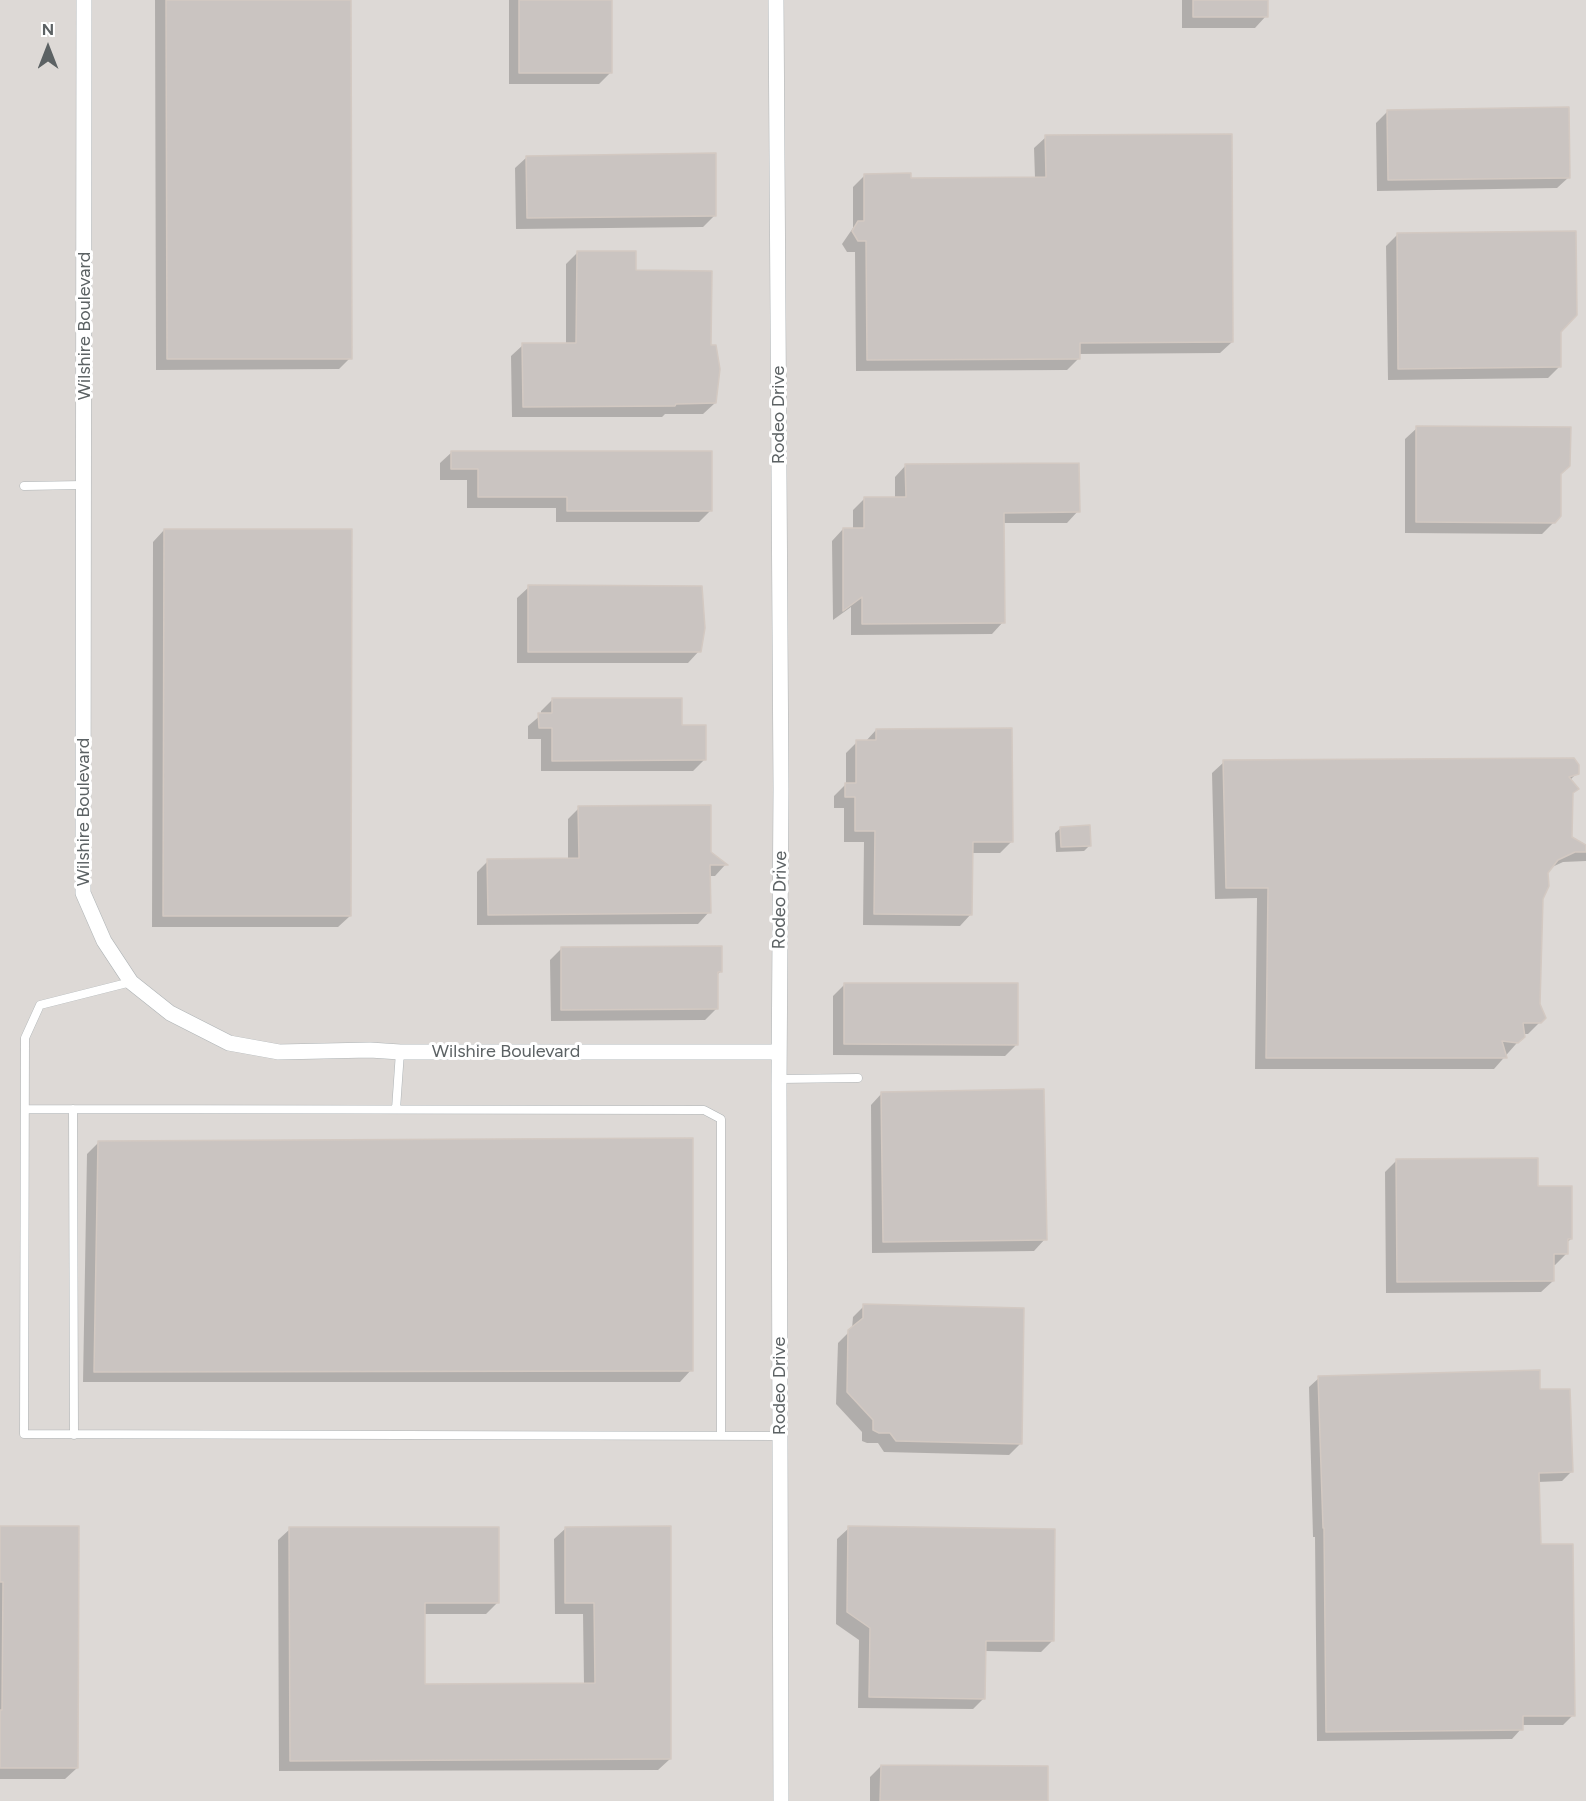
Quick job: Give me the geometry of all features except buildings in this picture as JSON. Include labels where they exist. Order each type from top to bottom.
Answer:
[{"type":"street","name":"Wilshire Boulevard","points":[[84,0],[83,893],[104,941],[131,982],[170,1013],[229,1043],[279,1052],[370,1050],[400,1052],[779,1052]]},
{"type":"street","name":"Rodeo Drive","points":[[776,0],[780,745],[781,1801]]},
{"type":"lane","points":[[24,486],[83,485]]},
{"type":"lane","points":[[131,982],[40,1005],[25,1038],[24,1434],[780,1436]]},
{"type":"lane","points":[[396,1109],[400,1052]]},
{"type":"lane","points":[[779,1079],[858,1078]]},
{"type":"lane","points":[[25,1109],[704,1110],[721,1119],[721,1436]]},
{"type":"lane","points":[[73,1109],[74,1435]]},
{"type":"shaded area","points":[[0,0],[1586,0],[1586,1801],[0,1801]]}]
